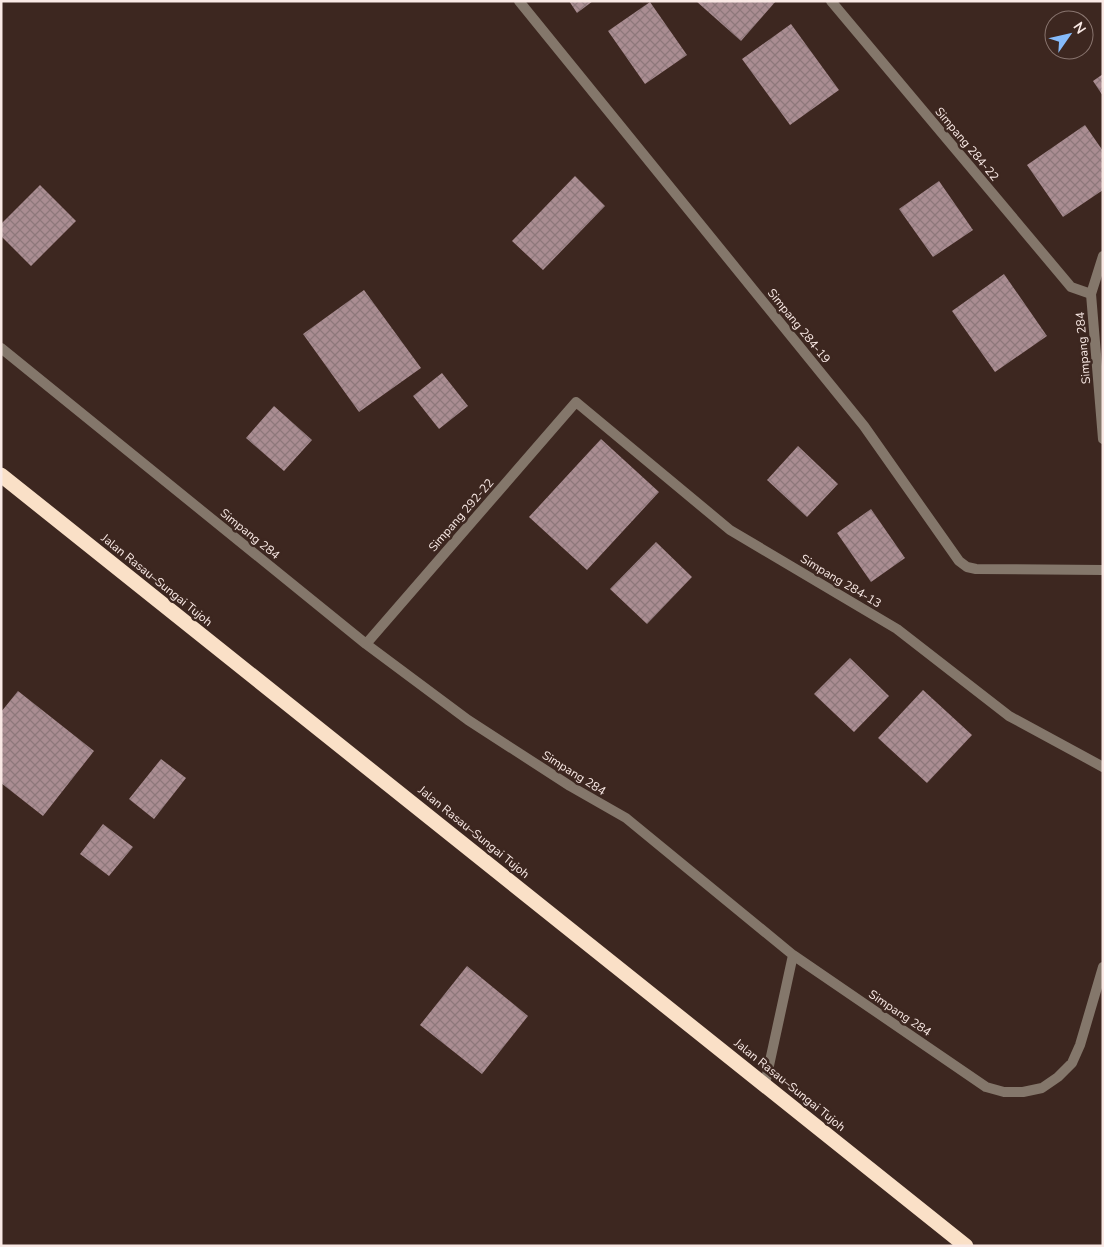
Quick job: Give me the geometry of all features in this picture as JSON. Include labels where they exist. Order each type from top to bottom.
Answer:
[{"type":"highway","name":"Jalan Rasau–Sungai Tujoh","points":[[1,474],[966,1246]]},
{"type":"highway","name":"Jalan Rasau–Sungai Tujoh","points":[[926,1214],[955,1246]]},
{"type":"street","name":"Simpang 284-19","points":[[519,1],[864,426],[959,562],[967,567],[976,569],[1103,570]]},
{"type":"street","name":"Simpang 284-22","points":[[831,1],[1071,286],[1091,294]]},
{"type":"street","name":"Simpang 284","points":[[1103,256],[1091,294],[1103,439]]},
{"type":"street","name":"Simpang 284","points":[[1,348],[366,644],[468,720],[570,786],[626,818],[793,955],[986,1086],[1004,1092],[1023,1092],[1042,1088],[1058,1077],[1072,1063],[1080,1045],[1103,966]]},
{"type":"street","name":"Simpang 292-22","points":[[366,644],[576,402]]},
{"type":"street","name":"Simpang 284-13","points":[[576,402],[730,530],[897,629],[1009,716],[1103,766]]},
{"type":"street","points":[[765,1084],[793,955]]},
{"type":"building","points":[[569,1],[593,1],[577,13]]},
{"type":"building","points":[[696,1],[776,1],[741,41]]},
{"type":"building","points":[[650,2],[687,55],[645,84],[608,31]]},
{"type":"building","points":[[791,24],[839,90],[790,125],[742,59]]},
{"type":"building","points":[[1103,74],[1103,96],[1093,81]]},
{"type":"building","points":[[1085,125],[1103,151],[1103,190],[1063,217],[1027,165]]},
{"type":"building","points":[[575,176],[605,206],[543,270],[512,241]]},
{"type":"building","points":[[939,181],[973,230],[933,257],[899,209]]},
{"type":"building","points":[[40,185],[76,221],[31,266],[1,236],[1,224]]},
{"type":"building","points":[[1004,274],[1047,336],[995,372],[952,311]]},
{"type":"building","points":[[364,290],[421,368],[359,412],[303,334]]},
{"type":"building","points":[[442,373],[468,406],[439,429],[413,396]]},
{"type":"building","points":[[274,406],[312,440],[284,471],[246,438]]},
{"type":"building","points":[[601,439],[659,492],[587,570],[529,517]]},
{"type":"building","points":[[798,446],[838,484],[807,517],[767,480]]},
{"type":"building","points":[[871,509],[905,558],[871,582],[837,533]]},
{"type":"building","points":[[656,542],[692,577],[647,624],[610,589]]},
{"type":"building","points":[[850,658],[889,696],[854,732],[814,694]]},
{"type":"building","points":[[923,690],[972,735],[927,783],[878,738]]},
{"type":"building","points":[[18,691],[94,751],[43,816],[1,783],[1,712]]},
{"type":"building","points":[[161,759],[186,778],[154,819],[129,799]]},
{"type":"building","points":[[103,824],[133,847],[109,876],[80,854]]},
{"type":"building","points":[[467,966],[528,1016],[482,1074],[420,1025]]}]
